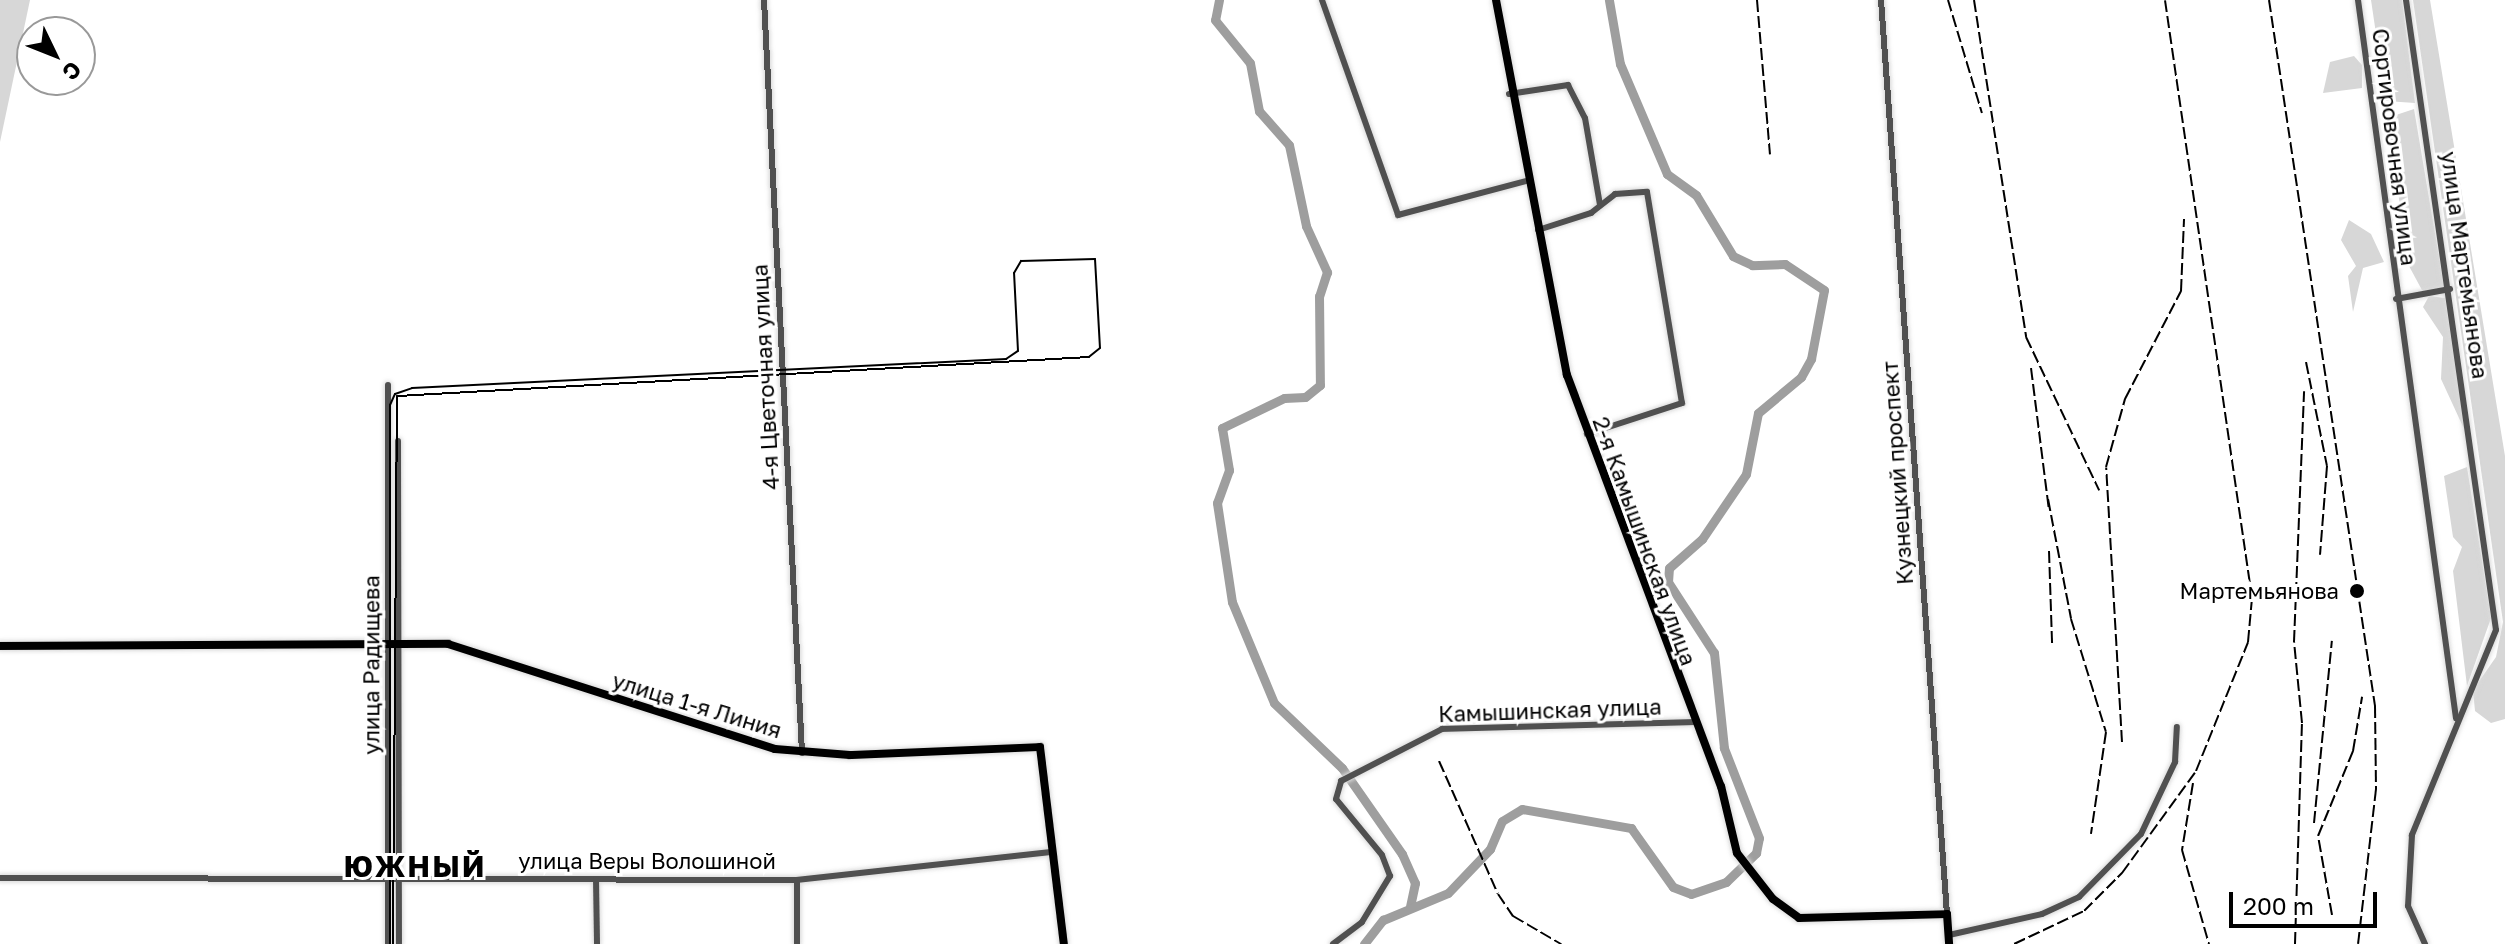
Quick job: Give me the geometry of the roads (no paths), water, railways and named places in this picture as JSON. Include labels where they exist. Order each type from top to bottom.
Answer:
[{"type":"main road","name":"2-я Камышинская улица","points":[[1496,0],[1509,94],[1526,181],[1587,434],[1693,722],[1721,786],[1737,853],[1778,905],[1806,920],[1947,914]]},
{"type":"main road","points":[[0,646],[388,646]]},
{"type":"main road","name":"улица 1-я Линия","points":[[388,646],[462,648],[802,753],[1040,747],[1052,852]]},
{"type":"main road","points":[[1052,852],[1064,944]]},
{"type":"main road","name":"Кузнецкий проспект","points":[[1947,914],[1949,940]]},
{"type":"street","name":"4-я Цветочная улица","points":[[764,0],[802,753]]},
{"type":"street","points":[[1322,0],[1398,215],[1526,181]]},
{"type":"street","name":"Кузнецкий проспект","points":[[1881,0],[1947,914]]},
{"type":"street","name":"Сортировочная улица","points":[[2358,0],[2396,299],[2456,718]]},
{"type":"street","name":"улица Мартемьянова","points":[[2406,0],[2450,289],[2496,630],[2456,718],[2408,851],[2408,906],[2425,944]]},
{"type":"street","points":[[1509,94],[1568,85],[1585,118],[1600,205]]},
{"type":"street","points":[[1538,230],[1634,189],[1647,192],[1682,403],[1587,434]]},
{"type":"street","points":[[2396,299],[2450,289]]},
{"type":"street","name":"улица Радищева","points":[[388,385],[388,944]]},
{"type":"street","name":"улица Радищева","points":[[398,441],[399,944]]},
{"type":"street","name":"Камышинская улица","points":[[1333,944],[1362,922],[1390,876],[1382,855],[1336,799],[1341,781],[1442,729],[1693,722]]},
{"type":"street","points":[[1949,940],[2027,919],[2079,897],[2141,834],[2175,762],[2177,727]]},
{"type":"street","name":"улица Веры Волошиной","points":[[0,878],[399,876],[797,880],[1052,852]]},
{"type":"street","points":[[596,879],[597,944]]},
{"type":"street","points":[[797,880],[797,944]]},
{"type":"waterway","points":[[1219,0],[1215,20],[1250,63],[1259,111],[1289,145],[1306,226],[1327,272],[1319,296],[1320,385],[1305,397],[1284,398],[1222,428],[1229,470],[1217,503],[1232,602],[1274,703],[1342,768],[1402,854],[1415,883],[1410,906]]},
{"type":"waterway","points":[[1364,944],[1383,920],[1448,893],[1490,849],[1502,821],[1522,809],[1631,828],[1673,887],[1691,894],[1726,882],[1756,853],[1759,838],[1724,748],[1714,653],[1668,582],[1669,568],[1702,539],[1746,474],[1758,413],[1801,377],[1811,359],[1824,290],[1785,264],[1752,265],[1733,256],[1696,195],[1667,174],[1620,64],[1609,0]]},
{"type":"tram line","points":[[390,944],[390,405],[395,394],[412,388],[1006,359],[1018,351],[1014,273],[1021,261],[1095,259],[1100,348],[1089,357],[397,396],[393,944]]},
{"type":"railway","points":[[1757,0],[1770,154]]},
{"type":"railway","points":[[1948,0],[1982,113]]},
{"type":"railway","points":[[1974,0],[2026,337],[2099,490]]},
{"type":"railway","points":[[2014,944],[2084,911],[2122,873],[2196,771],[2248,642],[2252,598],[2165,0]]},
{"type":"railway","points":[[2269,0],[2375,706],[2376,789],[2358,944]]},
{"type":"railway","points":[[2122,742],[2106,467],[2125,399],[2181,291],[2184,219]]},
{"type":"railway","points":[[2306,362],[2327,466],[2320,555]]},
{"type":"railway","points":[[2031,368],[2049,511]]},
{"type":"railway","points":[[2295,944],[2302,723],[2294,642],[2304,391]]},
{"type":"railway","points":[[2048,499],[2071,619],[2106,732],[2091,834]]},
{"type":"railway","points":[[2049,551],[2052,643]]},
{"type":"railway","points":[[2314,823],[2332,641]]},
{"type":"railway","points":[[2332,915],[2318,836],[2353,751],[2362,697]]},
{"type":"railway","points":[[1439,761],[1498,894],[1513,916],[1561,944]]},
{"type":"railway","points":[[2193,783],[2182,850],[2209,944]]},
{"type":"place","name":"Мартемьянова","points":[[2357,591]]},
{"type":"district","name":"ЮЖНЫЙ","points":[[415,866]]}]
